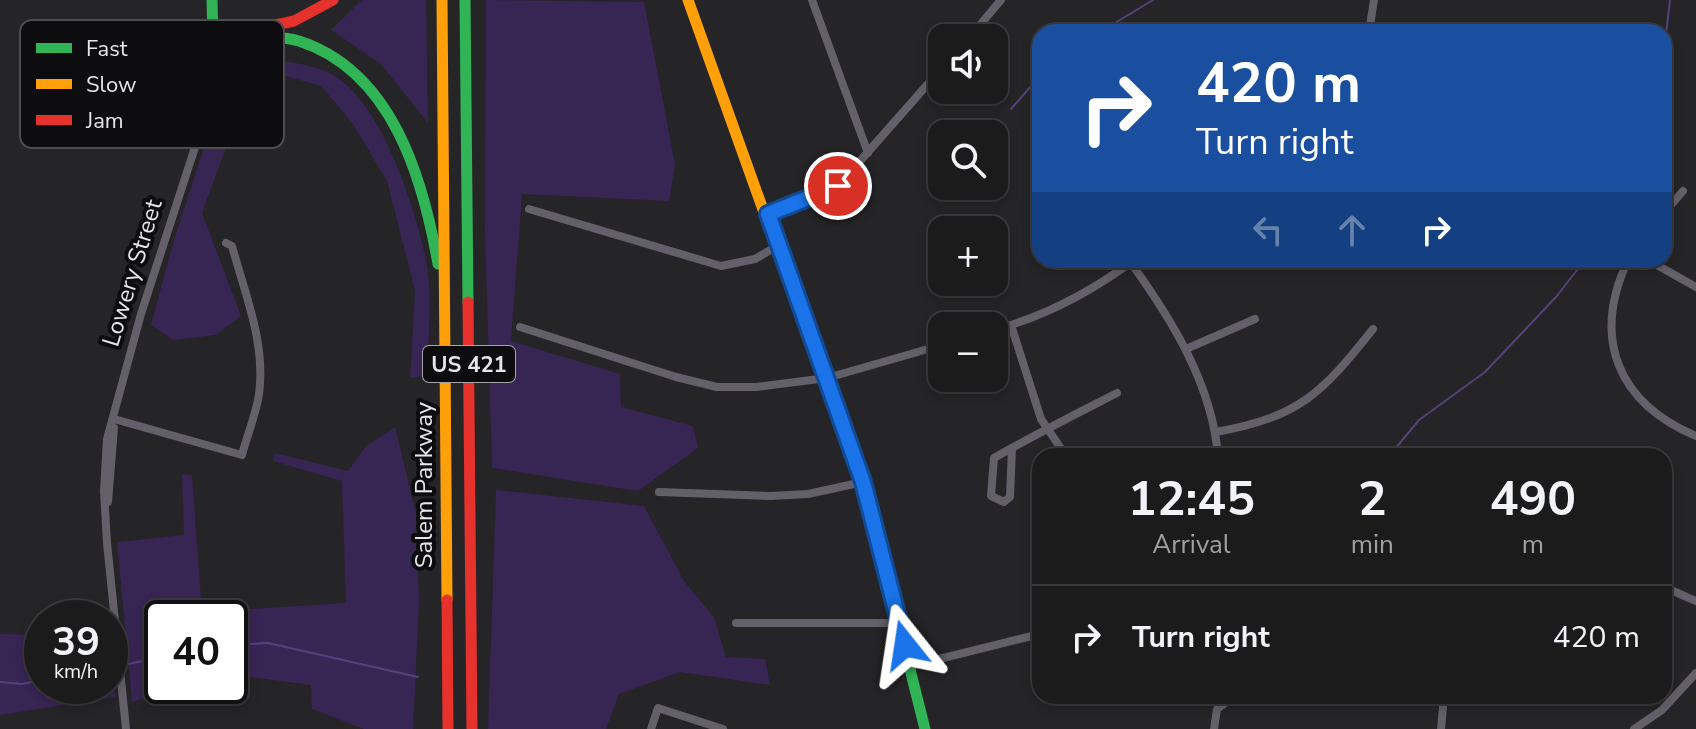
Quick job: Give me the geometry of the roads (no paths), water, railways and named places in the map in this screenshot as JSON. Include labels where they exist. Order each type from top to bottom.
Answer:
[{"type":"main road","name":"Lowery Street","points":[[212,0],[213,20]]},
{"type":"main road","points":[[284,23],[294,21],[333,0]]},
{"type":"main road","name":"Salem Parkway","points":[[442,0],[448,729]]},
{"type":"main road","name":"Salem Parkway","points":[[465,0],[472,729]]},
{"type":"main road","points":[[688,0],[863,482],[925,729]]},
{"type":"main road","points":[[284,39],[307,43],[338,59],[368,87],[400,139],[421,190],[436,249],[444,308]]},
{"type":"street","points":[[812,0],[868,153]]},
{"type":"street","points":[[981,24],[1001,0]]},
{"type":"street","points":[[1370,24],[1374,0]]},
{"type":"street","points":[[768,214],[830,191],[928,84]]},
{"type":"street","name":"Lowery Street","points":[[126,729],[106,512],[114,419],[141,314],[193,148]]},
{"type":"street","points":[[1672,204],[1683,191]]},
{"type":"street","points":[[529,209],[721,266],[755,259],[779,245]]},
{"type":"street","points":[[114,419],[242,455],[259,398],[261,368],[254,326],[232,246],[226,243]]},
{"type":"street","points":[[1008,326],[1052,310],[1094,289],[1123,268]]},
{"type":"street","points":[[1138,268],[1186,349],[1216,432],[1217,448]]},
{"type":"street","points":[[1625,268],[1615,294],[1612,321],[1614,348],[1622,370],[1632,392],[1648,409],[1667,424],[1696,436]]},
{"type":"street","points":[[1662,268],[1696,287]]},
{"type":"street","points":[[1186,349],[1255,319]]},
{"type":"street","points":[[1011,325],[1046,428],[1060,448]]},
{"type":"street","points":[[520,327],[717,387],[756,387],[827,378],[928,349]]},
{"type":"street","points":[[1216,432],[1276,417],[1306,403],[1329,384],[1373,329]]},
{"type":"street","points":[[1012,448],[1010,497],[1004,502],[996,501],[991,496],[991,465],[994,458],[1046,428],[1117,393]]},
{"type":"street","points":[[659,492],[795,495],[863,482]]},
{"type":"street","points":[[1672,590],[1696,601]]},
{"type":"street","points":[[736,623],[899,623]]},
{"type":"street","points":[[911,666],[1032,636]]},
{"type":"street","points":[[1672,699],[1696,673]]},
{"type":"street","points":[[1214,729],[1217,709],[1224,704]]},
{"type":"street","points":[[1443,729],[1444,704]]},
{"type":"street","points":[[1634,729],[1668,704]]},
{"type":"street","points":[[651,729],[658,708],[723,729]]},
{"type":"waterway","points":[[1113,24],[1153,0]]},
{"type":"waterway","points":[[1667,24],[1670,0]]},
{"type":"waterway","points":[[1011,109],[1032,85]]},
{"type":"waterway","points":[[1396,448],[1419,420],[1485,372],[1556,297],[1579,268]]},
{"type":"waterway","points":[[248,644],[268,643],[418,677]]},
{"type":"waterway","points":[[128,664],[144,661]]},
{"type":"waterway","points":[[0,682],[24,684]]}]
